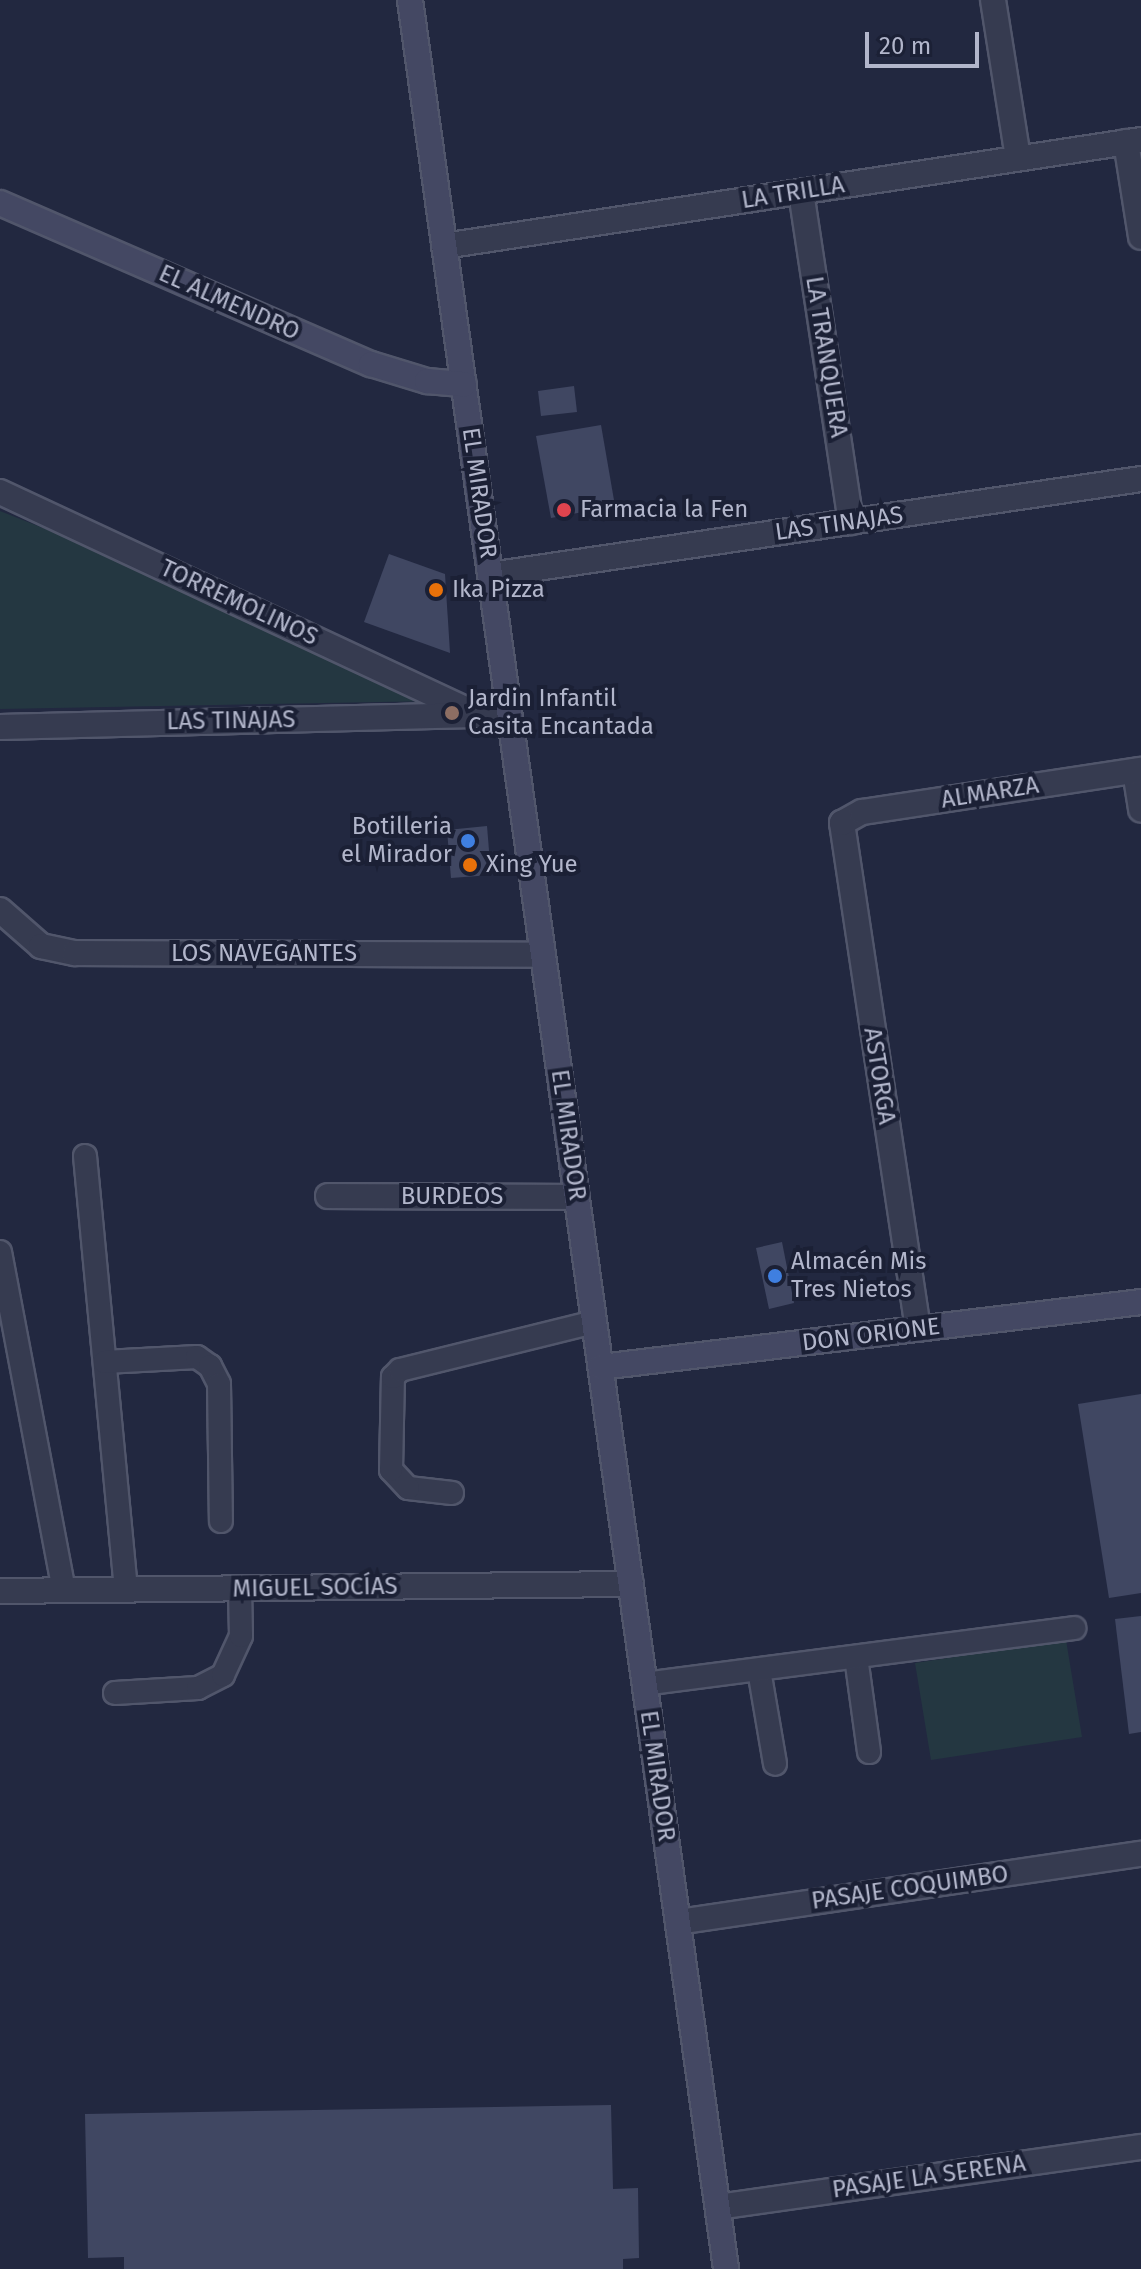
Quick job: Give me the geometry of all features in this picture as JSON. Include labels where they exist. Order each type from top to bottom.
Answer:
[{"type":"main road","name":"EL MIRADOR","points":[[410,0],[726,2269]]},
{"type":"main road","name":"EL ALMENDRO","points":[[0,203],[380,368],[427,381],[464,384]]},
{"type":"main road","name":"DON ORIONE","points":[[601,1367],[1141,1302]]},
{"type":"street","points":[[993,0],[1018,158]]},
{"type":"street","name":"LA TRILLA","points":[[444,246],[1134,141]]},
{"type":"street","points":[[1134,141],[1141,237]]},
{"type":"street","name":"LA TRANQUERA","points":[[801,192],[851,522]]},
{"type":"street","name":"LAS TINAJAS","points":[[490,575],[1141,479]]},
{"type":"street","name":"TORREMOLINOS","points":[[0,492],[478,715]]},
{"type":"street","name":"LAS TINAJAS","points":[[0,727],[509,714]]},
{"type":"street","points":[[1138,770],[1141,810]]},
{"type":"street","name":"ALMARZA","points":[[842,823],[862,812],[1138,770]]},
{"type":"street","name":"ASTORGA","points":[[842,823],[918,1329]]},
{"type":"street","name":"LOS NAVEGANTES","points":[[0,910],[41,946],[75,953],[543,955]]},
{"type":"street","name":"BURDEOS","points":[[328,1196],[577,1197]]},
{"type":"street","name":"MIGUEL SOCÍAS","points":[[0,1591],[631,1584]]},
{"type":"street","name":"PASAJE COQUIMBO","points":[[678,1922],[1141,1854]]},
{"type":"street","name":"PASAJE LA SERENA","points":[[718,2207],[1141,2147]]},
{"type":"lane","points":[[85,1156],[126,1590]]},
{"type":"lane","points":[[0,1252],[64,1591]]},
{"type":"lane","points":[[452,1493],[408,1488],[391,1470],[393,1377],[400,1370],[594,1322]]},
{"type":"lane","points":[[105,1362],[197,1357],[210,1366],[219,1384],[221,1521]]},
{"type":"lane","points":[[115,1693],[198,1688],[223,1675],[241,1636],[240,1589]]},
{"type":"lane","points":[[644,1684],[1074,1628]]},
{"type":"lane","points":[[856,1657],[869,1752]]},
{"type":"lane","points":[[759,1670],[775,1764]]},
{"type":"shaded area","points":[[0,511],[438,684],[439,701],[0,709]]},
{"type":"shaded area","points":[[1066,1640],[1082,1737],[931,1760],[915,1663]]},
{"type":"building","points":[[574,386],[577,412],[541,416],[538,391]]},
{"type":"building","points":[[601,425],[615,506],[551,518],[536,436]]},
{"type":"building","points":[[389,554],[445,574],[450,653],[364,622]]},
{"type":"building","points":[[487,826],[491,875],[451,878],[447,830]]},
{"type":"building","name":"Almacén Mis Tres Nietos","points":[[782,1242],[794,1303],[769,1309],[756,1248]]},
{"type":"building","points":[[1141,1394],[1141,1593],[1109,1598],[1078,1404]]},
{"type":"building","points":[[1141,1616],[1141,1732],[1129,1734],[1115,1619]]},
{"type":"building","points":[[611,2105],[613,2189],[638,2188],[639,2258],[623,2259],[623,2269],[124,2269],[124,2257],[88,2258],[85,2114]]},
{"type":"place","name":"Farmacia la Fen","points":[[564,510]]},
{"type":"place","name":"Ika Pizza","points":[[436,590]]},
{"type":"place","name":"Jardin Infantil Casita Encantada","points":[[452,713]]},
{"type":"place","name":"Botilleria el Mirador","points":[[468,841]]},
{"type":"place","name":"Xing Yue","points":[[470,865]]},
{"type":"place","name":"Almacén Mis Tres Nietos","points":[[775,1276]]}]
